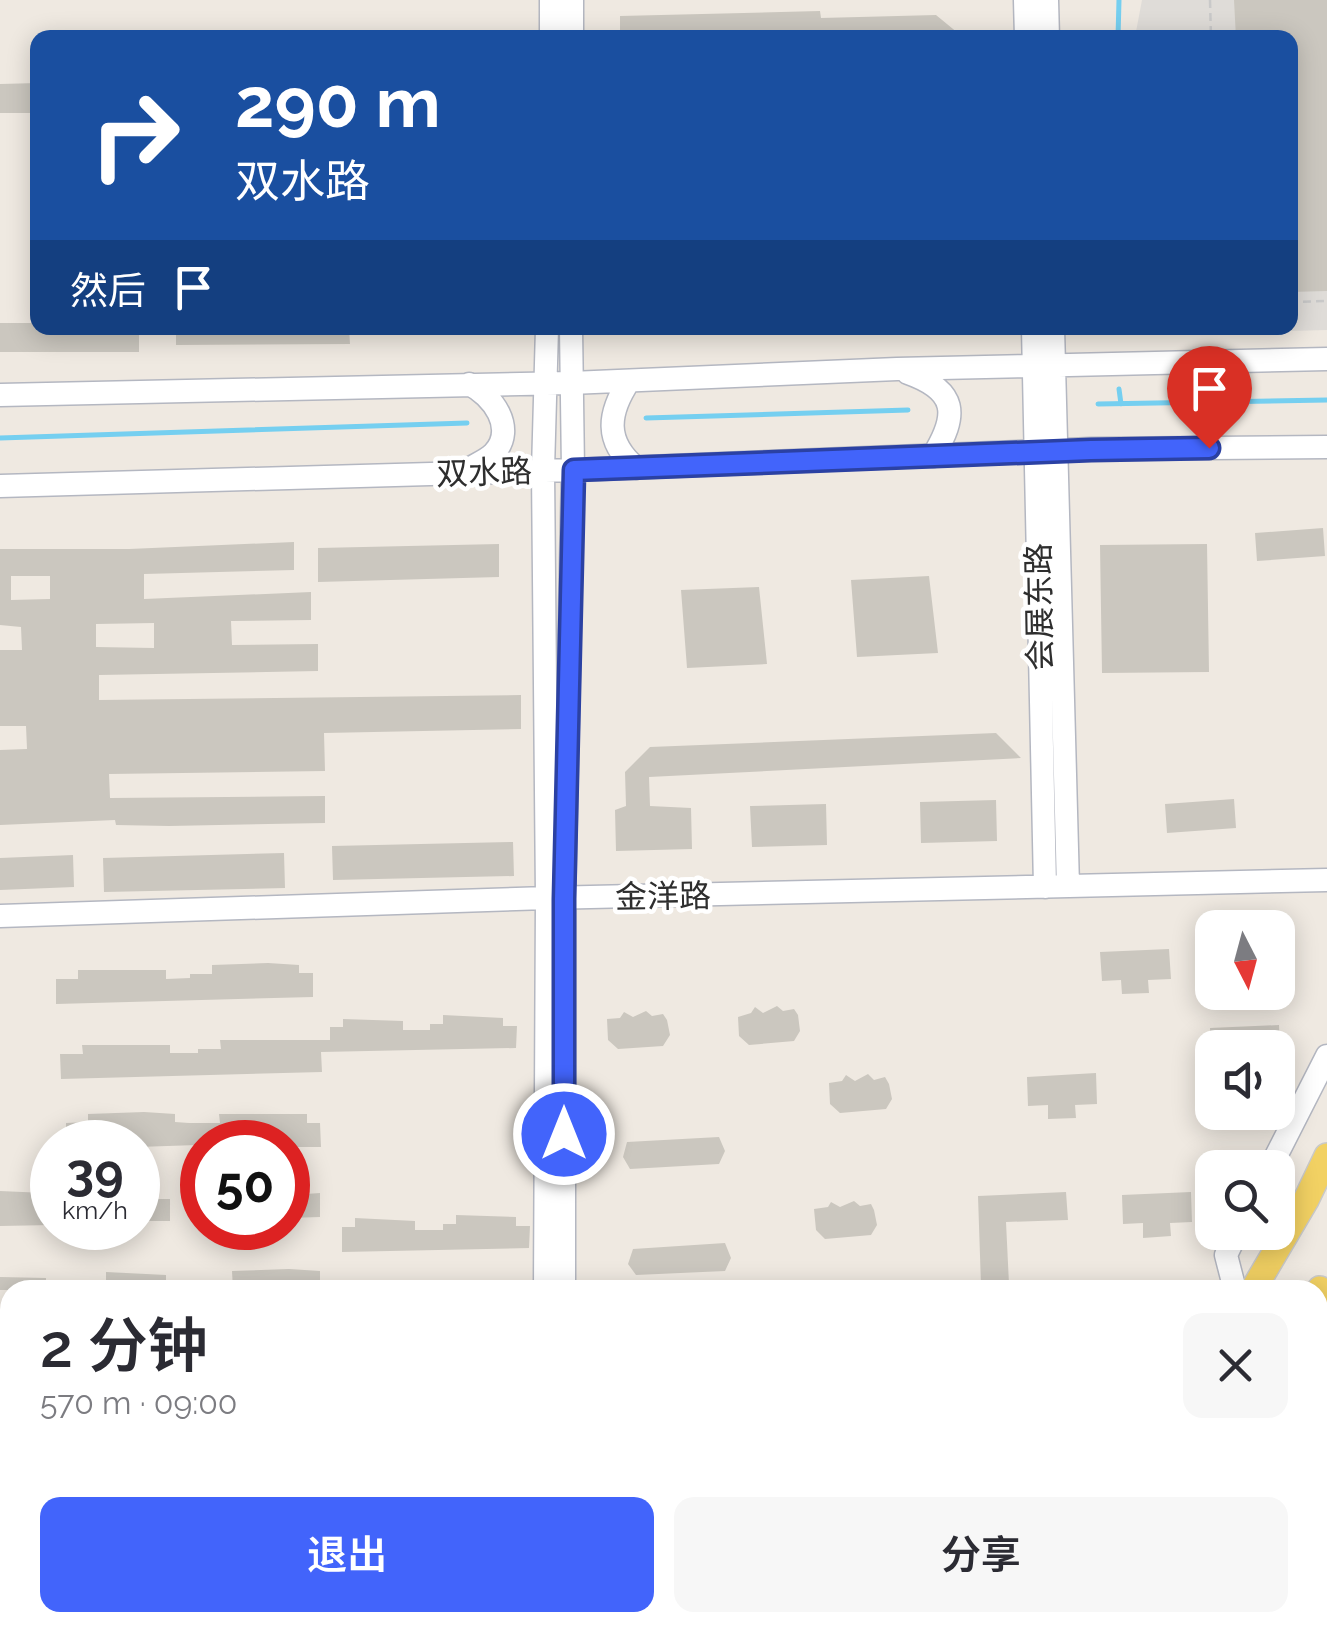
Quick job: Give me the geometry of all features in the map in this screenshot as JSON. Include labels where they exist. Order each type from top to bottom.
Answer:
[{"type":"main road","points":[[551,0],[551,30]]},
{"type":"main road","points":[[572,0],[572,30]]},
{"type":"main road","points":[[1026,0],[1026,30]]},
{"type":"main road","points":[[1047,0],[1048,30]]},
{"type":"main road","points":[[547,335],[542,470],[564,1280]]},
{"type":"main road","points":[[545,1280],[574,470],[571,335]]},
{"type":"main road","name":"会展东路","points":[[1035,335],[1044,366]]},
{"type":"main road","name":"会展东路","points":[[1051,335],[1044,366],[1056,887]]},
{"type":"main road","points":[[0,395],[571,383],[897,369],[1327,359]]},
{"type":"main road","points":[[1091,450],[1069,438],[1061,421],[1064,393],[1076,376],[1100,364]]},
{"type":"main road","points":[[897,369],[936,386],[948,400],[952,420],[932,456]]},
{"type":"main road","points":[[629,380],[614,404],[614,440],[622,456],[636,468]]},
{"type":"main road","points":[[462,472],[494,453],[502,437],[500,414],[484,392],[469,384]]},
{"type":"main road","name":"双水路","points":[[0,486],[1091,450],[1327,448]]},
{"type":"main road","name":"金洋路","points":[[0,916],[1327,880]]},
{"type":"main road","points":[[1279,1150],[1327,1056]]},
{"type":"main road","points":[[1259,1280],[1327,1156]]},
{"type":"main road","points":[[1228,1250],[1226,1255],[1232,1280]]},
{"type":"path","points":[[1210,0],[1211,30]]},
{"type":"path","points":[[1298,302],[1327,301]]},
{"type":"shaded area","points":[[1142,0],[1327,0],[1327,330],[1298,331],[1298,30],[1136,30]]},
{"type":"building","points":[[1234,0],[1327,0],[1327,291],[1298,292],[1298,30],[1236,30]]},
{"type":"building","points":[[820,11],[821,18],[936,15],[954,30],[620,30],[620,16]]},
{"type":"building","points":[[30,83],[30,113],[0,113],[0,84]]},
{"type":"building","points":[[0,323],[30,323],[30,335],[139,335],[139,352],[0,352]]},
{"type":"building","points":[[176,335],[349,335],[350,344],[176,345]]},
{"type":"building","points":[[1323,528],[1325,556],[1257,561],[1255,533]]},
{"type":"building","points":[[294,542],[294,570],[144,574],[144,599],[311,592],[311,620],[231,621],[232,645],[318,644],[318,671],[99,675],[99,700],[521,695],[521,729],[324,733],[325,771],[109,774],[110,798],[325,796],[325,823],[169,826],[116,825],[115,820],[0,825],[0,750],[27,749],[26,726],[0,726],[0,650],[22,650],[21,627],[0,625],[0,549],[129,549]],"holes":[[[11,576],[50,576],[50,599],[11,600]],[[154,623],[154,648],[96,647],[96,624]]]},
{"type":"building","points":[[499,544],[499,577],[318,582],[318,548]]},
{"type":"building","points":[[1207,544],[1209,672],[1102,673],[1100,545]]},
{"type":"building","points":[[929,576],[938,653],[857,657],[851,580]]},
{"type":"building","points":[[759,587],[767,664],[687,668],[681,590]]},
{"type":"building","points":[[996,733],[1021,758],[649,777],[650,806],[691,808],[692,849],[616,851],[615,810],[626,806],[625,772],[650,747]]},
{"type":"building","points":[[1234,799],[1236,828],[1167,833],[1165,804]]},
{"type":"building","points":[[996,800],[997,841],[921,843],[920,802]]},
{"type":"building","points":[[826,804],[827,845],[752,847],[750,806]]},
{"type":"building","points":[[513,842],[514,876],[333,880],[332,846]]},
{"type":"building","points":[[284,853],[285,888],[104,892],[103,858]]},
{"type":"building","points":[[73,855],[74,887],[0,890],[0,858]]},
{"type":"building","points":[[1169,949],[1171,979],[1148,980],[1149,993],[1122,994],[1121,980],[1102,981],[1100,952]]},
{"type":"building","points":[[212,965],[299,965],[299,973],[313,973],[313,997],[56,1004],[56,979],[78,979],[78,970],[166,970],[166,979],[212,974]]},
{"type":"building","points":[[777,1006],[783,1011],[794,1009],[798,1015],[800,1031],[794,1041],[749,1045],[739,1036],[738,1017],[751,1013],[755,1007],[763,1013]]},
{"type":"building","points":[[646,1011],[652,1016],[663,1014],[667,1020],[670,1035],[663,1046],[618,1049],[608,1040],[607,1019],[620,1018],[624,1012],[633,1017]]},
{"type":"building","points":[[443,1015],[503,1018],[503,1026],[517,1026],[516,1048],[321,1052],[322,1072],[61,1079],[60,1054],[83,1054],[82,1045],[170,1045],[170,1053],[198,1053],[198,1049],[221,1049],[220,1040],[330,1040],[330,1027],[343,1027],[343,1019],[403,1021],[403,1030],[430,1030],[430,1024],[443,1024]]},
{"type":"building","points":[[1279,1025],[1279,1030],[1210,1030]]},
{"type":"building","points":[[1096,1073],[1097,1104],[1075,1105],[1076,1118],[1048,1119],[1048,1105],[1028,1106],[1027,1077]]},
{"type":"building","points":[[868,1074],[874,1080],[885,1077],[889,1084],[892,1099],[886,1109],[840,1113],[830,1104],[829,1083],[842,1081],[846,1075],[855,1081]]},
{"type":"building","points":[[88,1114],[175,1114],[175,1122],[180,1122],[180,1146],[160,1146],[160,1120],[88,1120]]},
{"type":"building","points":[[219,1114],[307,1114],[307,1120],[220,1120]]},
{"type":"building","points":[[310,1123],[320,1123],[321,1147],[310,1147]]},
{"type":"building","points":[[719,1137],[725,1151],[719,1164],[630,1169],[623,1157],[627,1142]]},
{"type":"building","points":[[0,1191],[30,1192],[30,1225],[0,1226]]},
{"type":"building","points":[[1066,1192],[1068,1220],[1006,1222],[1009,1280],[981,1280],[978,1196]]},
{"type":"building","points":[[1191,1192],[1192,1222],[1170,1223],[1171,1236],[1143,1238],[1143,1223],[1123,1224],[1122,1195]]},
{"type":"building","points":[[320,1193],[320,1217],[310,1217],[310,1194]]},
{"type":"building","points":[[160,1199],[170,1199],[170,1221],[160,1221]]},
{"type":"building","points":[[854,1201],[860,1206],[871,1204],[874,1210],[877,1225],[871,1235],[825,1239],[816,1230],[814,1209],[828,1207],[831,1202],[840,1207]]},
{"type":"building","points":[[456,1215],[516,1217],[516,1226],[530,1226],[529,1248],[342,1252],[342,1227],[355,1227],[355,1218],[415,1221],[415,1230],[443,1230],[443,1224],[456,1224]]},
{"type":"building","points":[[725,1243],[731,1258],[725,1271],[636,1275],[628,1264],[633,1249]]},
{"type":"building","points":[[232,1271],[320,1271],[320,1280],[232,1280]]},
{"type":"building","points":[[106,1272],[166,1275],[166,1280],[106,1280]]},
{"type":"building","points":[[0,1277],[46,1278],[46,1280]]},
{"type":"waterway","points":[[1118,30],[1119,0]]},
{"type":"waterway","points":[[1119,389],[1121,404]]},
{"type":"waterway","points":[[1098,404],[1327,400]]},
{"type":"waterway","points":[[646,418],[908,410]]},
{"type":"waterway","points":[[0,438],[467,423]]},
{"type":"route","points":[[564,1134],[564,899],[574,470],[1209,448]]}]
